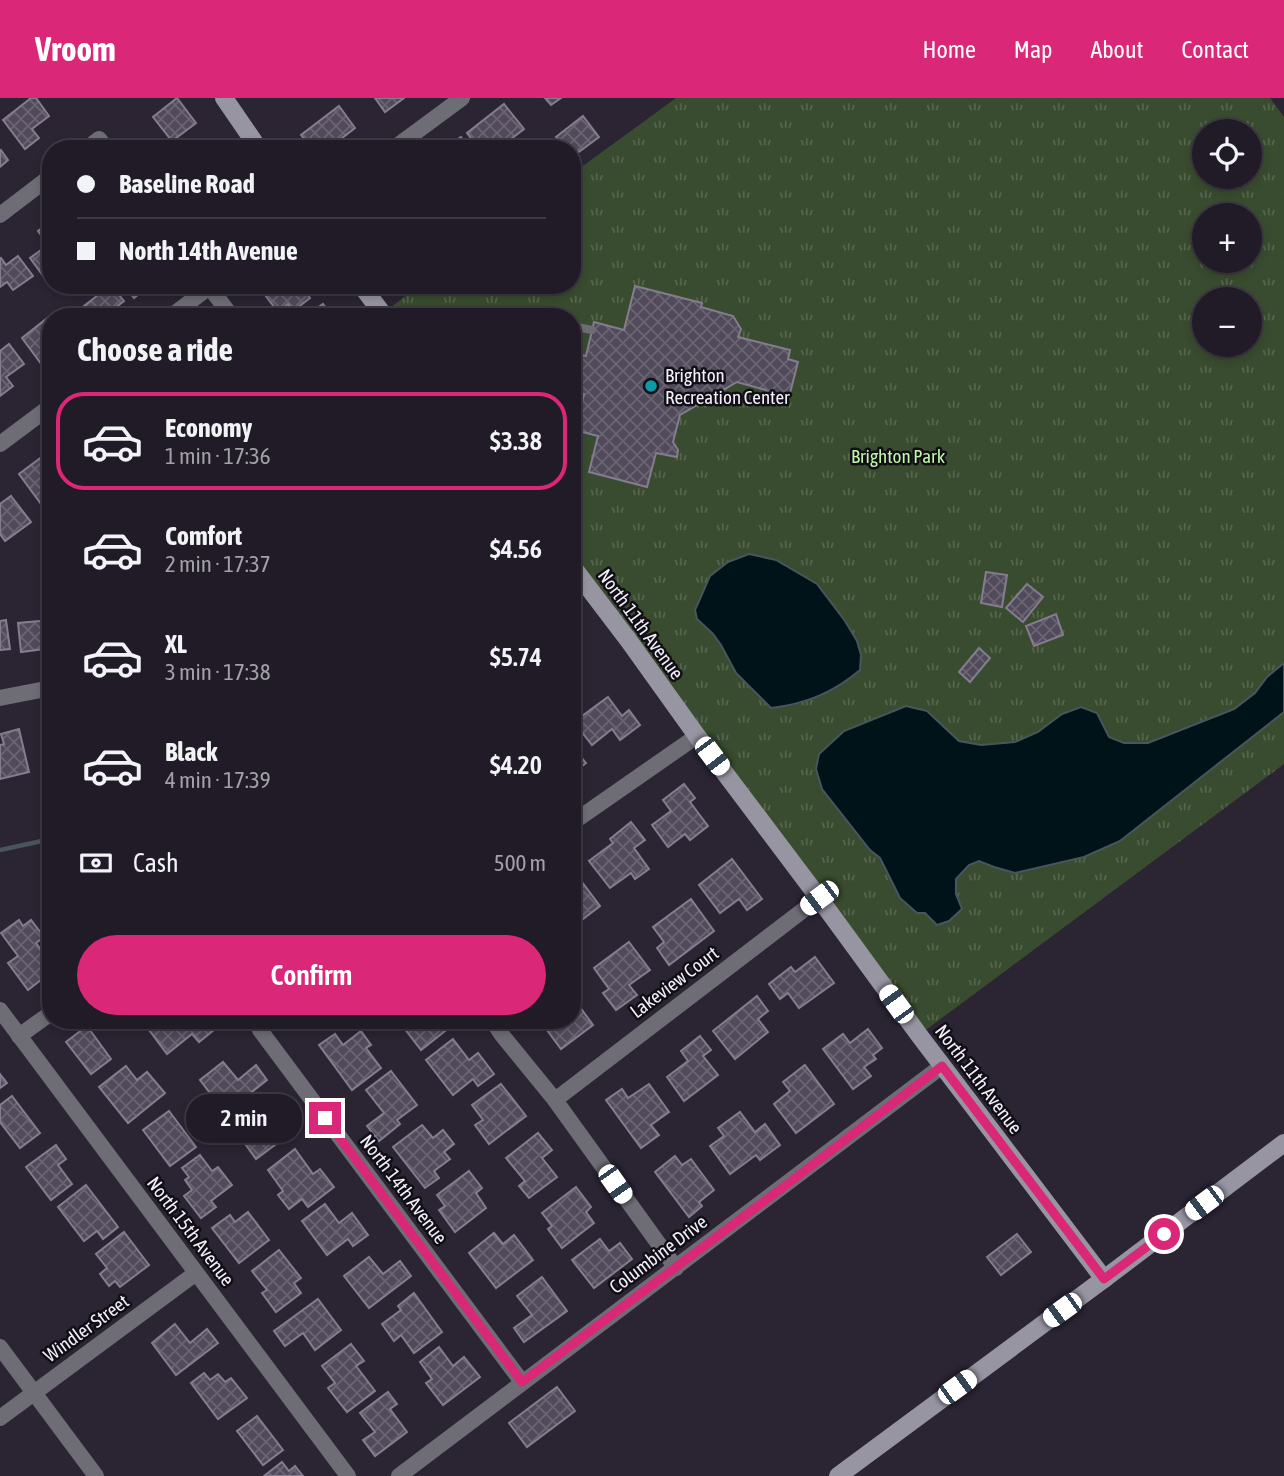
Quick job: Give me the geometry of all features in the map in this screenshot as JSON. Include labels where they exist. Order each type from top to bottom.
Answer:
[{"type":"street","points":[[224,98],[253,140]]},
{"type":"street","points":[[405,140],[462,98]]},
{"type":"street","points":[[0,215],[42,183]]},
{"type":"street","points":[[182,308],[200,294]]},
{"type":"street","points":[[0,444],[42,413]]},
{"type":"street","name":"North 11th Avenue","points":[[581,578],[942,1066],[1104,1279]]},
{"type":"street","points":[[0,698],[42,690]]},
{"type":"street","points":[[581,817],[697,736]]},
{"type":"street","name":"Lakeview Court","points":[[555,1100],[819,898]]},
{"type":"street","name":"North 15th Avenue","points":[[0,1010],[348,1476]]},
{"type":"street","points":[[19,1036],[42,1019]]},
{"type":"street","name":"North 14th Avenue","points":[[260,1029],[522,1382]]},
{"type":"street","points":[[499,1029],[555,1100],[676,1268]]},
{"type":"street","name":"Columbine Drive","points":[[399,1476],[942,1066]]},
{"type":"street","points":[[838,1476],[1284,1143]]},
{"type":"street","name":"Windler Street","points":[[0,1418],[196,1273]]},
{"type":"street","points":[[0,1347],[96,1476]]},
{"type":"lane","points":[[581,328],[592,330]]},
{"type":"green space","name":"Brighton Park","points":[[676,98],[1270,98],[1284,117],[1284,764],[919,1035],[581,578],[581,308],[390,308],[408,294],[581,294],[581,167]]},
{"type":"shaded area","points":[[749,554],[776,560],[817,584],[857,641],[861,655],[860,670],[818,696],[771,708],[736,673],[721,645],[697,619],[695,610],[710,576],[728,562]]},
{"type":"shaded area","points":[[1284,663],[1284,712],[1120,841],[1084,857],[1015,873],[979,861],[969,865],[956,879],[956,894],[962,909],[949,921],[937,925],[925,913],[917,913],[900,898],[880,858],[870,850],[822,789],[816,769],[819,754],[844,731],[906,706],[927,711],[959,741],[981,745],[1015,742],[1038,732],[1062,714],[1081,707],[1097,713],[1109,737],[1124,743],[1148,743],[1234,709],[1255,693],[1267,677]]},
{"type":"building","points":[[31,98],[36,98],[49,116],[32,129],[39,138],[25,149],[3,120]]},
{"type":"building","points":[[177,98],[196,123],[171,140],[153,117]]},
{"type":"building","points":[[375,98],[404,98],[385,112]]},
{"type":"building","points":[[545,98],[561,98],[551,105]]},
{"type":"building","points":[[504,104],[524,129],[510,140],[472,140],[467,133]]},
{"type":"building","points":[[339,106],[355,128],[340,140],[305,140],[301,135]]},
{"type":"building","points":[[583,116],[599,137],[581,150],[581,140],[558,140],[556,137]]},
{"type":"building","points":[[0,151],[8,160],[0,167]]},
{"type":"building","points":[[42,249],[42,274],[30,258]]},
{"type":"building","points":[[18,256],[33,276],[13,290],[7,282],[0,287],[0,259],[6,265]]},
{"type":"building","name":"Brighton Recreation Center","points":[[635,286],[702,303],[701,307],[733,316],[741,329],[738,337],[790,350],[788,359],[798,362],[788,401],[769,396],[766,390],[737,382],[680,415],[673,442],[678,450],[677,457],[656,453],[647,487],[589,472],[598,436],[581,432],[584,394],[581,393],[581,355],[586,356],[594,322],[624,330]]},
{"type":"building","points":[[99,294],[118,294],[124,301],[115,308],[81,308]]},
{"type":"building","points":[[307,294],[310,298],[297,308],[291,308],[288,304],[283,308],[275,308],[265,295]]},
{"type":"building","points":[[42,322],[42,365],[22,338]]},
{"type":"building","points":[[9,344],[24,364],[6,377],[13,386],[0,396],[0,351]]},
{"type":"building","points":[[42,457],[41,504],[19,474]]},
{"type":"building","points":[[11,496],[31,522],[5,541],[0,534],[0,504]]},
{"type":"building","points":[[986,572],[1007,575],[1002,607],[981,603]]},
{"type":"building","points":[[1027,584],[1043,597],[1023,622],[1006,608]]},
{"type":"building","points":[[1056,614],[1063,635],[1034,646],[1026,626]]},
{"type":"building","points":[[6,620],[10,649],[0,650],[0,621]]},
{"type":"building","points":[[42,621],[42,649],[21,652],[18,623]]},
{"type":"building","points":[[979,648],[990,658],[970,682],[959,672]]},
{"type":"building","points":[[608,697],[622,716],[629,710],[640,725],[620,740],[612,729],[592,745],[581,731],[581,717]]},
{"type":"building","points":[[19,729],[29,772],[0,779],[0,745],[4,744],[1,734]]},
{"type":"building","points":[[684,784],[695,798],[690,802],[708,826],[690,840],[685,834],[668,847],[652,825],[671,811],[663,800]]},
{"type":"building","points":[[631,822],[645,840],[634,848],[649,869],[635,879],[631,873],[610,888],[589,861],[613,843],[610,839]]},
{"type":"building","points":[[732,859],[762,899],[747,910],[739,899],[720,913],[699,885]]},
{"type":"building","points":[[581,881],[600,906],[583,919],[581,916]]},
{"type":"building","points":[[691,899],[714,931],[669,965],[657,948],[664,942],[653,927]]},
{"type":"building","points":[[19,920],[23,926],[31,920],[42,934],[42,938],[36,943],[42,951],[42,979],[28,990],[8,963],[18,956],[1,933]]},
{"type":"building","points":[[629,942],[650,970],[629,985],[637,995],[616,1010],[603,993],[609,989],[594,968]]},
{"type":"building","points":[[815,957],[834,983],[799,1008],[788,993],[780,999],[769,984],[791,967],[795,972]]},
{"type":"building","points":[[757,996],[768,1011],[758,1019],[768,1032],[735,1059],[713,1031]]},
{"type":"building","points":[[581,1008],[593,1025],[561,1049],[546,1029],[581,1029]]},
{"type":"building","points":[[83,1029],[89,1029],[111,1059],[91,1074],[66,1042]]},
{"type":"building","points":[[148,1029],[215,1029],[199,1042],[192,1034],[167,1054]]},
{"type":"building","points":[[405,1029],[448,1029],[421,1050]]},
{"type":"building","points":[[868,1029],[882,1048],[873,1055],[876,1059],[864,1067],[871,1076],[853,1089],[823,1049],[843,1034],[850,1043]]},
{"type":"building","points":[[361,1031],[371,1045],[366,1048],[381,1068],[352,1090],[319,1045],[335,1034],[343,1045]]},
{"type":"building","points":[[700,1036],[711,1050],[703,1056],[718,1075],[684,1101],[667,1077],[688,1061],[681,1051]]},
{"type":"building","points":[[453,1039],[469,1060],[478,1053],[494,1074],[478,1086],[473,1079],[453,1095],[426,1060]]},
{"type":"building","points":[[223,1062],[238,1080],[256,1065],[267,1080],[225,1113],[200,1080]]},
{"type":"building","points":[[805,1065],[834,1104],[796,1133],[774,1104],[790,1091],[783,1082]]},
{"type":"building","points":[[126,1066],[137,1080],[147,1072],[165,1093],[128,1123],[99,1087]]},
{"type":"building","points":[[391,1071],[417,1105],[397,1120],[400,1124],[379,1141],[367,1126],[384,1113],[366,1090]]},
{"type":"building","points":[[0,1074],[7,1083],[0,1088]]},
{"type":"building","points":[[501,1084],[526,1116],[489,1144],[475,1125],[483,1120],[472,1105]]},
{"type":"building","points":[[649,1084],[669,1112],[651,1125],[659,1135],[641,1148],[606,1100],[622,1089],[628,1098]]},
{"type":"building","points":[[12,1096],[40,1133],[20,1148],[0,1122],[0,1105]]},
{"type":"building","points":[[267,1101],[291,1133],[256,1159],[243,1141],[250,1135],[239,1122]]},
{"type":"building","points":[[169,1111],[196,1147],[170,1166],[143,1130]]},
{"type":"building","points":[[740,1112],[755,1132],[765,1124],[780,1145],[760,1160],[756,1155],[730,1174],[710,1146],[724,1136],[718,1128]]},
{"type":"building","points":[[422,1125],[433,1138],[443,1130],[454,1144],[444,1152],[450,1159],[434,1171],[439,1178],[425,1188],[393,1147]]},
{"type":"building","points":[[538,1133],[552,1150],[542,1158],[557,1177],[529,1198],[519,1186],[525,1181],[506,1158]]},
{"type":"building","points":[[56,1145],[66,1159],[58,1165],[72,1184],[51,1200],[26,1167]]},
{"type":"building","points":[[295,1149],[313,1174],[320,1169],[334,1187],[308,1207],[302,1199],[289,1209],[278,1195],[283,1191],[268,1170]]},
{"type":"building","points":[[200,1155],[212,1171],[218,1167],[232,1185],[211,1201],[216,1207],[201,1218],[184,1196],[192,1190],[185,1180],[189,1177],[182,1168]]},
{"type":"building","points":[[675,1156],[682,1165],[691,1159],[714,1190],[699,1202],[702,1206],[689,1217],[655,1172]]},
{"type":"building","points":[[469,1171],[482,1188],[476,1193],[486,1208],[455,1232],[439,1210],[445,1206],[437,1195]]},
{"type":"building","points":[[86,1185],[118,1227],[103,1239],[97,1231],[84,1241],[58,1207]]},
{"type":"building","points":[[576,1187],[591,1207],[586,1212],[594,1223],[562,1248],[548,1229],[552,1226],[542,1213]]},
{"type":"building","points":[[325,1204],[339,1223],[352,1213],[368,1235],[353,1246],[348,1239],[327,1255],[302,1221]]},
{"type":"building","points":[[248,1212],[269,1240],[239,1263],[212,1228],[230,1215],[235,1222]]},
{"type":"building","points":[[124,1232],[149,1265],[120,1287],[115,1281],[109,1286],[100,1274],[107,1268],[96,1254]]},
{"type":"building","points":[[494,1233],[503,1244],[514,1235],[533,1260],[496,1288],[469,1253]]},
{"type":"building","points":[[1017,1234],[1031,1252],[1001,1275],[987,1257]]},
{"type":"building","points":[[600,1239],[609,1251],[620,1243],[632,1259],[594,1288],[572,1260]]},
{"type":"building","points":[[279,1250],[301,1278],[294,1283],[301,1293],[276,1312],[262,1293],[267,1290],[252,1271]]},
{"type":"building","points":[[369,1257],[383,1274],[400,1261],[411,1276],[369,1308],[344,1276]]},
{"type":"building","points":[[542,1277],[567,1311],[524,1342],[514,1328],[532,1315],[517,1296]]},
{"type":"building","points":[[414,1293],[442,1332],[414,1353],[401,1335],[394,1341],[382,1324],[401,1310],[398,1306]]},
{"type":"building","points":[[318,1299],[341,1330],[315,1350],[303,1333],[285,1346],[274,1331]]},
{"type":"building","points":[[175,1324],[190,1343],[207,1329],[218,1343],[176,1375],[152,1343]]},
{"type":"building","points":[[351,1344],[364,1361],[356,1366],[375,1391],[347,1412],[328,1388],[335,1383],[322,1366]]},
{"type":"building","points":[[439,1347],[453,1366],[464,1357],[480,1377],[443,1405],[426,1383],[432,1379],[420,1362]]},
{"type":"building","points":[[204,1373],[210,1380],[218,1374],[225,1382],[231,1378],[247,1398],[218,1419],[191,1383]]},
{"type":"building","points":[[557,1387],[575,1411],[527,1447],[509,1423]]},
{"type":"building","points":[[388,1392],[397,1404],[390,1409],[407,1432],[375,1456],[363,1440],[375,1432],[360,1413]]},
{"type":"building","points":[[257,1416],[283,1450],[263,1465],[237,1431]]},
{"type":"building","points":[[282,1462],[289,1471],[295,1466],[303,1476],[264,1476]]},
{"type":"waterway","points":[[0,850],[42,841]]},
{"type":"place","name":"Brighton Recreation Center","points":[[651,386]]},
{"type":"route","points":[[325,1118],[522,1382],[942,1066],[1104,1279],[1164,1234]]}]
